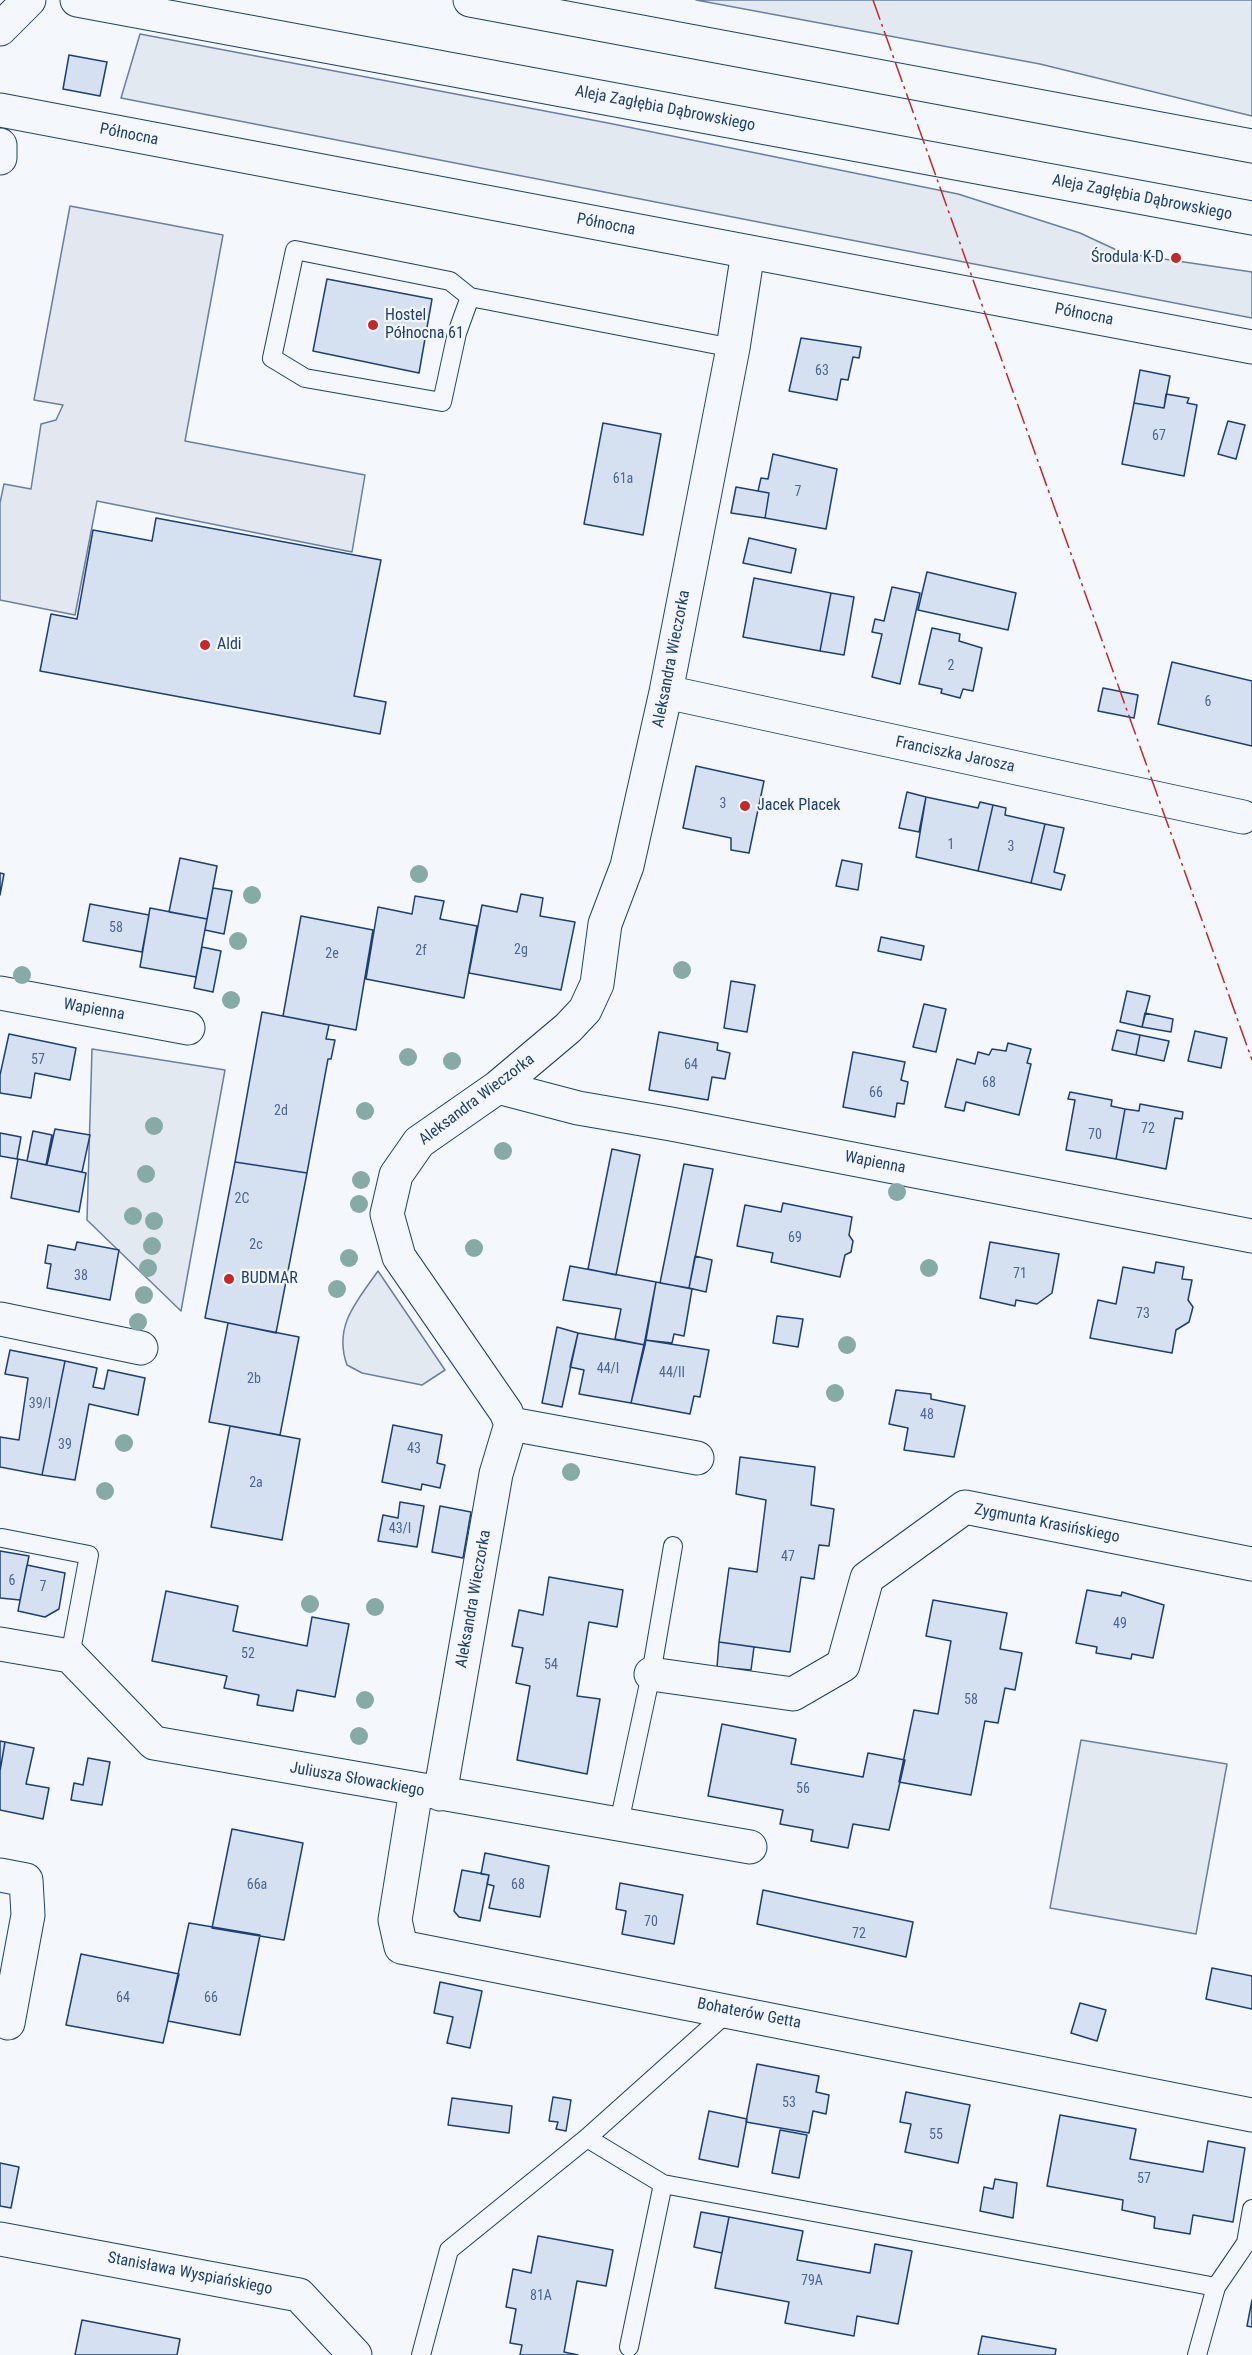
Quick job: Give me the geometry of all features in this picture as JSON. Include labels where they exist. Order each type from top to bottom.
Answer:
[{"type":"street","points":[[0,29],[29,0]]},
{"type":"street","name":"Aleja Zagłębia Dąbrowskiego","points":[[77,0],[1252,218]]},
{"type":"street","points":[[470,0],[535,7],[1252,146]]},
{"type":"street","name":"Północna","points":[[0,110],[1252,347]]},
{"type":"street","points":[[0,145],[0,158]]},
{"type":"street","name":"Aleksandra Wieczorka","points":[[428,1792],[496,1474],[511,1424],[506,1412],[399,1257],[387,1214],[396,1175],[419,1142],[498,1087],[568,1028],[585,1010],[597,984],[605,924],[627,866],[666,692],[733,348],[748,252]]},
{"type":"street","name":"Franciszka Jarosza","points":[[666,692],[1248,818]]},
{"type":"street","name":"Wapienna","points":[[0,993],[188,1028]]},
{"type":"street","name":"Wapienna","points":[[498,1087],[578,1108],[1252,1236]]},
{"type":"street","points":[[0,1319],[141,1348]]},
{"type":"street","points":[[511,1424],[697,1458]]},
{"type":"street","name":"Zygmunta Krasińskiego","points":[[651,1674],[793,1694],[843,1665],[867,1578],[965,1507],[1252,1564]]},
{"type":"street","points":[[0,1644],[70,1656]]},
{"type":"street","name":"Juliusza Słowackiego","points":[[70,1656],[154,1743],[750,1847]]},
{"type":"street","name":"Bohaterów Getta","points":[[428,1792],[395,1920],[401,1947],[730,2010],[1252,2115]]},
{"type":"street","points":[[0,1875],[26,1880],[28,1915],[8,2023]]},
{"type":"street","name":"Stanisława Wyspiańskiego","points":[[0,2239],[299,2295],[355,2355]]},
{"type":"lane","points":[[470,297],[457,333],[442,402],[305,378],[272,358],[295,250],[450,281],[470,297],[733,348]]},
{"type":"lane","points":[[2,1538],[89,1555],[70,1656]]},
{"type":"lane","points":[[619,1823],[651,1674],[673,1546]]},
{"type":"lane","points":[[421,2355],[450,2250],[586,2138],[730,2010]]},
{"type":"lane","points":[[586,2138],[663,2184],[1216,2287]]},
{"type":"lane","points":[[629,2347],[663,2184]]},
{"type":"lane","points":[[1197,2355],[1216,2287],[1246,2243],[1252,2210]]},
{"type":"shaded area","points":[[696,0],[1252,0],[1252,116],[1040,64]]},
{"type":"shaded area","points":[[140,34],[608,123],[958,194],[1080,233],[1123,253],[1252,272],[1252,318],[121,98]]},
{"type":"shaded area","points":[[70,206],[223,235],[185,441],[365,475],[352,552],[97,501],[75,615],[0,600],[0,503],[4,484],[31,489],[41,424],[56,420],[63,405],[34,400]]},
{"type":"shaded area","points":[[92,1049],[225,1070],[181,1311],[87,1220]]},
{"type":"shaded area","points":[[378,1271],[445,1370],[422,1385],[362,1373],[347,1365],[343,1351],[345,1326],[355,1304]]},
{"type":"shaded area","points":[[1081,1740],[1227,1764],[1196,1934],[1050,1908]]},
{"type":"building","points":[[69,55],[107,62],[100,96],[63,89]]},
{"type":"building","name":"Hostel Północna 61","points":[[327,279],[432,299],[419,373],[313,351]]},
{"type":"building","points":[[801,338],[861,347],[859,358],[853,357],[848,380],[841,379],[837,400],[789,391]]},
{"type":"building","points":[[1140,370],[1170,376],[1164,408],[1134,403]]},
{"type":"building","points":[[1166,394],[1189,398],[1187,403],[1197,405],[1184,476],[1122,464],[1134,403],[1164,408]]},
{"type":"building","points":[[1228,421],[1245,425],[1236,459],[1218,454]]},
{"type":"building","points":[[603,423],[661,434],[643,535],[584,524]]},
{"type":"building","points":[[773,454],[837,469],[826,529],[765,518],[769,493],[758,491],[761,478],[768,479]]},
{"type":"building","points":[[736,487],[769,493],[765,518],[731,513]]},
{"type":"building","name":"Aldi","points":[[156,518],[381,560],[354,696],[386,702],[380,734],[40,671],[51,614],[77,619],[93,530],[152,541]]},
{"type":"building","points":[[749,538],[796,549],[791,573],[743,563]]},
{"type":"building","points":[[927,572],[1016,593],[1008,630],[918,610]]},
{"type":"building","points":[[754,578],[831,593],[820,651],[743,637]]},
{"type":"building","points":[[892,587],[920,593],[900,684],[872,677],[882,634],[872,632],[875,619],[884,621]]},
{"type":"building","points":[[831,593],[854,597],[844,655],[820,651]]},
{"type":"building","points":[[932,628],[960,634],[959,641],[982,648],[973,691],[963,689],[960,698],[941,693],[942,689],[919,684]]},
{"type":"building","points":[[1172,662],[1252,681],[1252,746],[1158,724]]},
{"type":"building","points":[[1103,688],[1138,695],[1134,718],[1098,711]]},
{"type":"building","points":[[696,766],[764,781],[749,853],[731,850],[731,838],[683,828]]},
{"type":"building","points":[[907,792],[926,797],[919,832],[899,828]]},
{"type":"building","points":[[926,797],[978,808],[980,802],[993,805],[978,871],[916,857]]},
{"type":"building","points":[[993,805],[1006,808],[1005,815],[1045,824],[1031,883],[978,871]]},
{"type":"building","points":[[1045,824],[1064,828],[1054,872],[1065,875],[1061,890],[1031,883]]},
{"type":"building","points":[[180,858],[217,866],[207,919],[169,912]]},
{"type":"building","points":[[842,860],[862,864],[858,890],[836,886]]},
{"type":"building","points":[[0,873],[4,874],[0,895]]},
{"type":"building","points":[[213,888],[232,891],[224,934],[205,930]]},
{"type":"building","points":[[521,894],[543,898],[540,916],[575,922],[561,990],[469,973],[482,905],[517,912]]},
{"type":"building","points":[[415,896],[444,901],[440,919],[477,926],[464,998],[366,979],[378,907],[412,914]]},
{"type":"building","points":[[90,904],[149,915],[142,952],[83,941]]},
{"type":"building","points":[[150,908],[207,919],[196,977],[140,967]]},
{"type":"building","points":[[301,916],[373,930],[356,1030],[283,1016]]},
{"type":"building","points":[[881,937],[924,946],[921,960],[878,951]]},
{"type":"building","points":[[202,947],[221,951],[213,992],[194,988]]},
{"type":"building","points":[[731,981],[755,985],[747,1032],[724,1028]]},
{"type":"building","points":[[1127,991],[1150,996],[1142,1027],[1120,1022]]},
{"type":"building","points":[[924,1004],[946,1009],[936,1052],[913,1047]]},
{"type":"building","points":[[262,1012],[329,1025],[326,1039],[335,1040],[331,1059],[328,1059],[307,1173],[235,1162]]},
{"type":"building","points":[[1145,1013],[1173,1019],[1171,1032],[1142,1027]]},
{"type":"building","points":[[1117,1030],[1140,1035],[1136,1055],[1112,1050]]},
{"type":"building","points":[[1195,1031],[1227,1038],[1221,1068],[1188,1061]]},
{"type":"building","points":[[659,1032],[718,1043],[717,1050],[730,1053],[725,1079],[712,1077],[708,1100],[649,1090]]},
{"type":"building","points":[[9,1034],[76,1048],[70,1080],[35,1073],[31,1098],[0,1093],[0,1075]]},
{"type":"building","points":[[1140,1035],[1169,1041],[1164,1061],[1136,1055]]},
{"type":"building","points":[[1008,1043],[1031,1049],[1027,1063],[1031,1064],[1019,1115],[966,1102],[964,1111],[945,1107],[957,1059],[975,1064],[978,1052],[989,1055],[992,1049],[1006,1051]]},
{"type":"building","points":[[853,1052],[905,1062],[901,1080],[908,1082],[904,1104],[897,1103],[895,1117],[843,1107]]},
{"type":"building","points":[[1070,1092],[1112,1100],[1111,1106],[1125,1109],[1116,1159],[1066,1150],[1075,1100],[1068,1099]]},
{"type":"building","points":[[1140,1104],[1183,1112],[1182,1119],[1175,1118],[1166,1169],[1116,1159],[1125,1109],[1139,1111]]},
{"type":"building","points":[[55,1129],[90,1135],[82,1172],[47,1165]]},
{"type":"building","points":[[33,1131],[52,1135],[46,1165],[27,1161]]},
{"type":"building","points":[[0,1133],[21,1137],[17,1159],[0,1156]]},
{"type":"building","points":[[612,1149],[640,1155],[616,1275],[588,1269]]},
{"type":"building","points":[[18,1159],[86,1173],[79,1212],[11,1198]]},
{"type":"building","points":[[235,1162],[307,1173],[276,1333],[205,1318]]},
{"type":"building","points":[[684,1164],[713,1169],[689,1288],[660,1283]]},
{"type":"building","points":[[783,1203],[852,1217],[849,1235],[853,1241],[851,1252],[845,1255],[840,1277],[771,1262],[773,1253],[737,1246],[745,1205],[781,1212]]},
{"type":"building","points":[[77,1242],[119,1250],[110,1300],[47,1288],[51,1264],[45,1263],[48,1245],[75,1250]]},
{"type":"building","points":[[990,1242],[1059,1254],[1052,1293],[1037,1304],[1016,1300],[1015,1306],[980,1298]]},
{"type":"building","points":[[695,1256],[712,1260],[706,1292],[689,1288]]},
{"type":"building","points":[[1156,1262],[1184,1267],[1182,1279],[1192,1280],[1188,1300],[1193,1307],[1189,1322],[1176,1330],[1172,1353],[1090,1338],[1098,1300],[1116,1304],[1123,1267],[1154,1273]]},
{"type":"building","points":[[570,1266],[656,1282],[645,1345],[615,1339],[621,1309],[563,1300]]},
{"type":"building","points":[[656,1282],[692,1289],[684,1336],[674,1334],[672,1343],[645,1340]]},
{"type":"building","points":[[777,1316],[803,1319],[798,1347],[773,1343]]},
{"type":"building","points":[[228,1323],[299,1337],[280,1435],[209,1422]]},
{"type":"building","points":[[557,1327],[578,1333],[562,1407],[542,1403]]},
{"type":"building","points":[[578,1333],[645,1345],[631,1403],[579,1394],[584,1370],[570,1367]]},
{"type":"building","points":[[645,1340],[709,1350],[700,1397],[694,1396],[690,1414],[631,1403]]},
{"type":"building","points":[[10,1350],[65,1361],[42,1475],[0,1467],[0,1437],[19,1440],[28,1378],[5,1374]]},
{"type":"building","points":[[65,1361],[97,1368],[93,1387],[104,1389],[108,1370],[145,1378],[138,1415],[89,1404],[75,1480],[42,1475]]},
{"type":"building","points":[[896,1390],[931,1394],[931,1399],[965,1406],[954,1457],[904,1450],[908,1428],[889,1424]]},
{"type":"building","points":[[393,1425],[442,1435],[437,1463],[445,1465],[440,1488],[422,1484],[421,1490],[382,1482]]},
{"type":"building","points":[[230,1426],[300,1439],[282,1540],[211,1527]]},
{"type":"building","points":[[740,1457],[815,1467],[811,1505],[834,1509],[829,1546],[819,1545],[814,1579],[801,1577],[790,1652],[719,1642],[729,1568],[757,1572],[766,1500],[736,1494]]},
{"type":"building","points":[[400,1502],[424,1506],[417,1547],[378,1541],[383,1515],[398,1518]]},
{"type":"building","points":[[440,1506],[471,1512],[463,1558],[432,1552]]},
{"type":"building","points":[[0,1551],[29,1556],[20,1600],[0,1598]]},
{"type":"building","points":[[27,1565],[65,1573],[59,1609],[45,1617],[18,1611]]},
{"type":"building","points":[[549,1577],[623,1590],[617,1627],[589,1622],[577,1696],[600,1699],[587,1774],[517,1760],[530,1686],[516,1683],[523,1648],[512,1646],[519,1610],[543,1615]]},
{"type":"building","points":[[1087,1590],[1121,1596],[1122,1592],[1164,1605],[1153,1658],[1132,1654],[1131,1659],[1096,1653],[1097,1647],[1076,1643]]},
{"type":"building","points":[[166,1591],[238,1606],[233,1631],[307,1646],[312,1617],[349,1624],[335,1697],[297,1690],[293,1711],[257,1705],[259,1695],[224,1688],[227,1676],[152,1661]]},
{"type":"building","points":[[933,1600],[1007,1613],[1000,1649],[1022,1653],[1015,1690],[1005,1688],[998,1723],[985,1721],[971,1795],[899,1782],[914,1710],[938,1714],[951,1641],[926,1636]]},
{"type":"building","points":[[719,1642],[754,1647],[751,1670],[717,1667]]},
{"type":"building","points":[[722,1724],[796,1739],[791,1764],[863,1777],[868,1753],[905,1760],[889,1830],[853,1824],[848,1848],[811,1841],[813,1830],[780,1824],[783,1810],[708,1796]]},
{"type":"building","points":[[0,1741],[5,1742],[0,1771]]},
{"type":"building","points":[[5,1742],[34,1748],[26,1784],[49,1788],[43,1819],[0,1810],[0,1771]]},
{"type":"building","points":[[88,1758],[110,1762],[102,1805],[71,1800],[74,1783],[83,1785]]},
{"type":"building","points":[[232,1829],[303,1843],[284,1940],[212,1928]]},
{"type":"building","points":[[485,1853],[549,1866],[540,1917],[489,1908],[494,1886],[487,1884],[489,1875],[481,1874]]},
{"type":"building","points":[[462,1870],[489,1875],[480,1921],[459,1917],[454,1911]]},
{"type":"building","points":[[620,1883],[683,1895],[674,1944],[622,1934],[626,1911],[616,1909]]},
{"type":"building","points":[[763,1890],[913,1922],[906,1957],[757,1924]]},
{"type":"building","points":[[189,1923],[260,1935],[240,2035],[168,2021]]},
{"type":"building","points":[[81,1954],[179,1974],[163,2043],[66,2025]]},
{"type":"building","points":[[1212,1968],[1252,1976],[1252,2009],[1206,1999]]},
{"type":"building","points":[[440,1982],[482,1991],[470,2048],[447,2043],[453,2017],[434,2013]]},
{"type":"building","points":[[1080,2003],[1106,2010],[1097,2041],[1071,2033]]},
{"type":"building","points":[[757,2064],[819,2076],[816,2092],[829,2095],[826,2114],[813,2111],[809,2133],[746,2122]]},
{"type":"building","points":[[906,2092],[970,2105],[958,2163],[905,2152],[911,2124],[900,2122]]},
{"type":"building","points":[[553,2097],[571,2100],[566,2131],[556,2129],[558,2122],[549,2121]]},
{"type":"building","points":[[452,2098],[512,2106],[509,2133],[448,2125]]},
{"type":"building","points":[[709,2111],[747,2119],[738,2167],[699,2159]]},
{"type":"building","points":[[1060,2115],[1136,2129],[1130,2159],[1203,2172],[1208,2141],[1245,2148],[1233,2222],[1193,2215],[1190,2234],[1154,2228],[1155,2217],[1122,2210],[1123,2200],[1047,2186]]},
{"type":"building","points":[[780,2130],[807,2135],[799,2178],[772,2173]]},
{"type":"building","points":[[0,2163],[19,2167],[11,2208],[0,2206]]},
{"type":"building","points":[[995,2179],[1017,2183],[1013,2218],[980,2211],[984,2187],[993,2189]]},
{"type":"building","points":[[701,2212],[729,2217],[722,2253],[694,2247]]},
{"type":"building","points":[[729,2217],[803,2231],[797,2260],[870,2273],[875,2244],[912,2251],[898,2324],[857,2316],[854,2336],[785,2323],[789,2302],[715,2288]]},
{"type":"building","points":[[538,2236],[613,2250],[606,2286],[577,2281],[564,2352],[578,2355],[520,2355],[522,2345],[510,2343],[516,2309],[506,2307],[513,2269],[531,2273]]},
{"type":"building","points":[[1252,2300],[1252,2327],[1247,2326]]},
{"type":"building","points":[[82,2320],[180,2339],[177,2355],[75,2355]]},
{"type":"building","points":[[982,2336],[1056,2349],[1055,2355],[978,2355]]},
{"type":"power","points":[[873,0],[1252,1060]]},
{"type":"place","name":"Środula K-D","points":[[1176,258]]},
{"type":"place","name":"Hostel Północna 61","points":[[373,325]]},
{"type":"place","name":"Aldi","points":[[205,645]]},
{"type":"place","name":"Jacek Placek","points":[[745,806]]},
{"type":"place","name":"BUDMAR","points":[[229,1279]]}]
